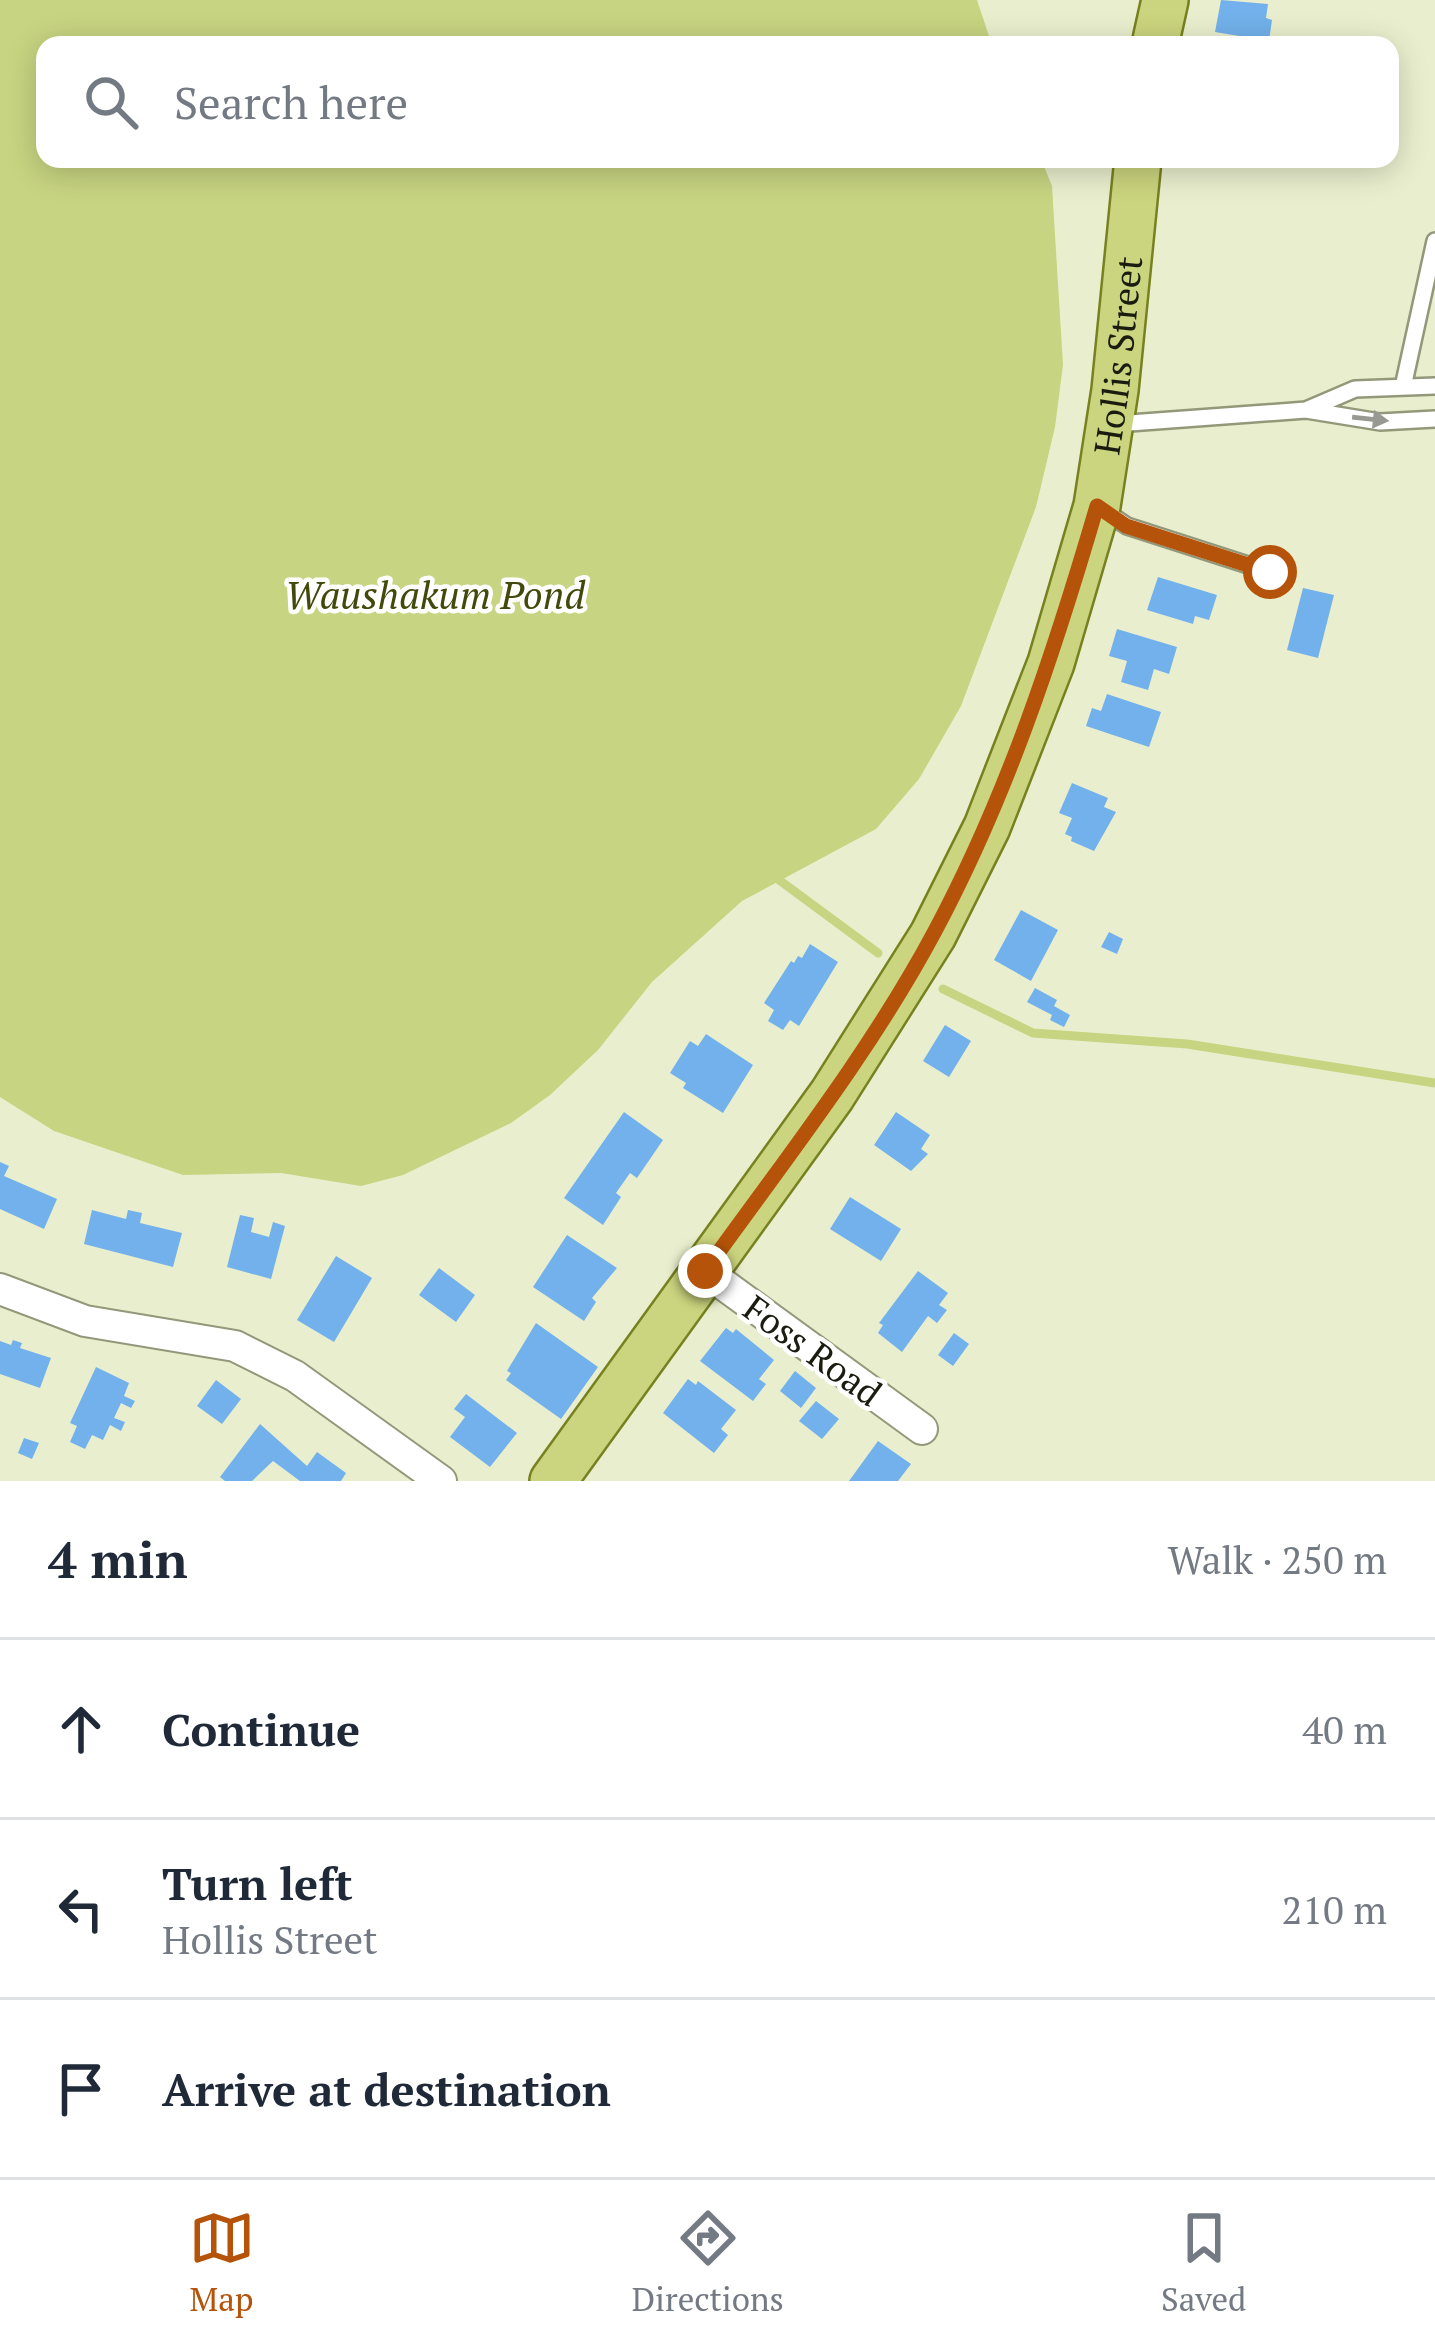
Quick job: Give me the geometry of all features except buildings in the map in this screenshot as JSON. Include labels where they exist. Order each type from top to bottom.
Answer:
[{"type":"main road","points":[[1158,36],[1165,0]]},
{"type":"main road","name":"Hollis Street","points":[[553,1481],[832,1095],[933,935],[987,827],[1043,683],[1097,506],[1137,168]]},
{"type":"street","name":"Foss Road","points":[[705,1271],[922,1429]]},
{"type":"street","points":[[0,1289],[85,1321],[235,1346],[295,1376],[441,1481]]},
{"type":"lane","points":[[1403,387],[1435,241]]},
{"type":"lane","points":[[1306,410],[1355,389],[1435,386]]},
{"type":"lane","points":[[1110,425],[1306,410],[1380,422],[1435,419]]},
{"type":"lane","points":[[1097,506],[1126,526],[1270,572]]},
{"type":"water","name":"Waushakum Pond","points":[[0,0],[977,0],[989,36],[36,36],[36,168],[1045,168],[1052,186],[1063,365],[1055,427],[1036,507],[961,706],[919,779],[876,829],[742,901],[652,982],[598,1050],[550,1095],[511,1123],[403,1175],[361,1186],[281,1173],[183,1175],[54,1131],[0,1097]]},
{"type":"waterway","points":[[771,874],[878,953]]},
{"type":"waterway","points":[[943,989],[1033,1033],[1187,1044],[1435,1083]]},
{"type":"route","points":[[705,1271],[832,1095],[933,935],[987,827],[1051,663],[1097,506],[1126,526],[1270,572]]}]
